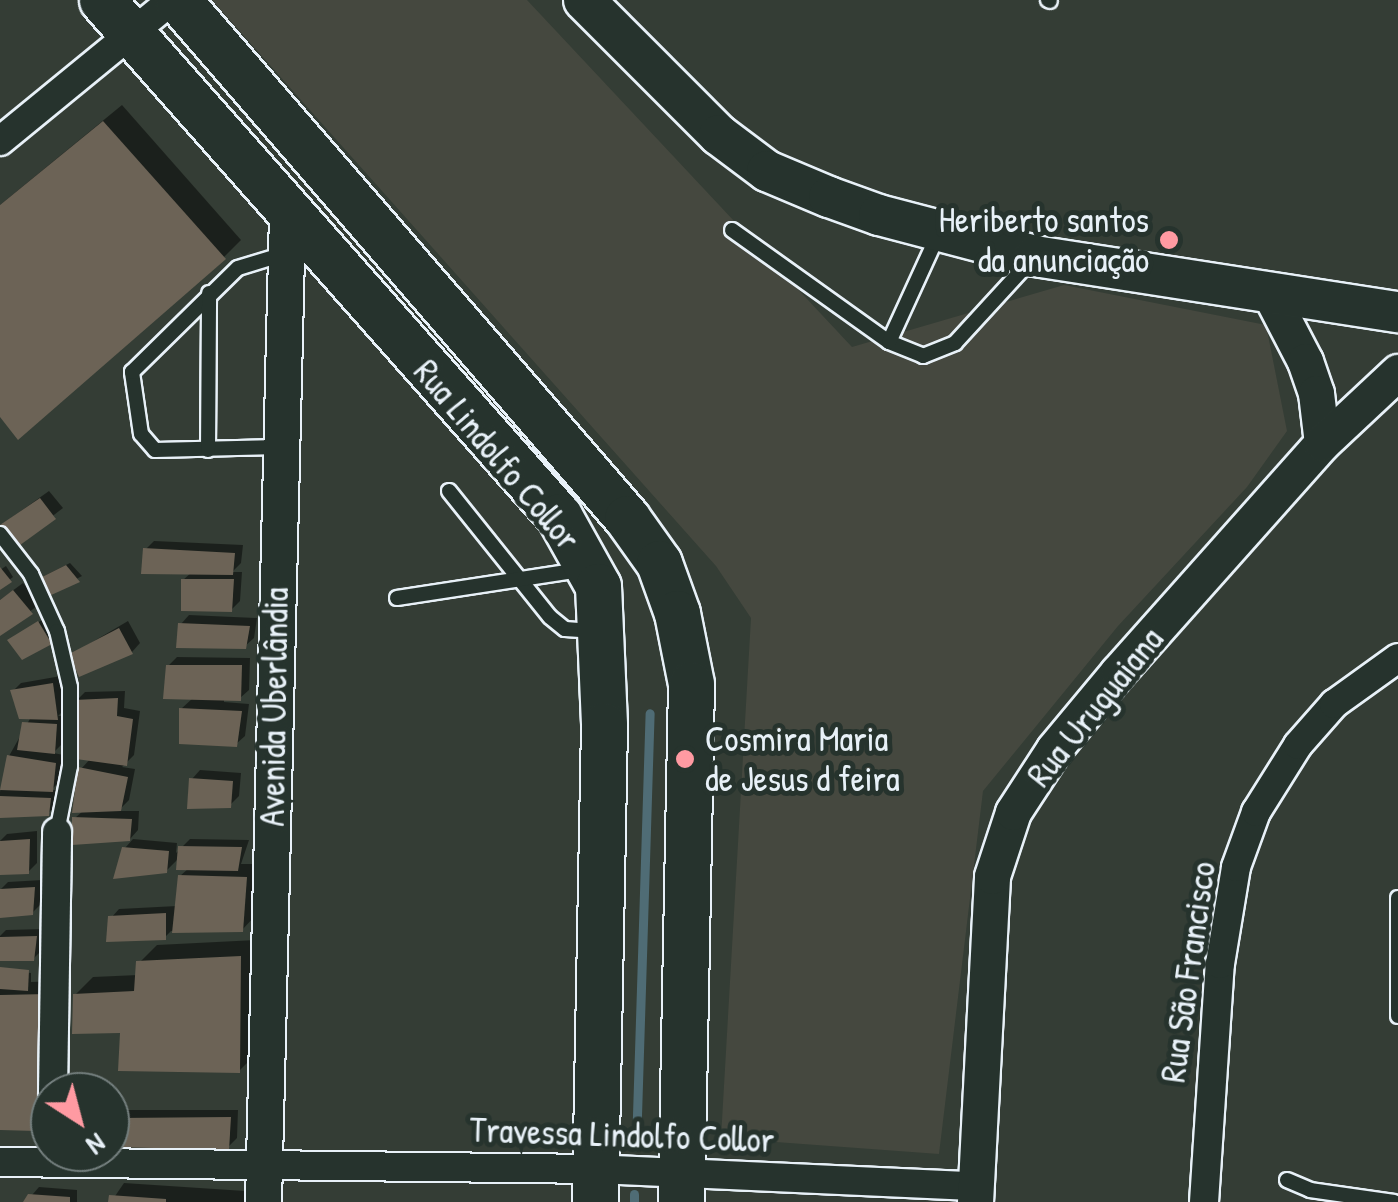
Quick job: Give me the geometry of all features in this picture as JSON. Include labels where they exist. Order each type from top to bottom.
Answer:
[{"type":"main road","name":"Rua Lindolfo Collor","points":[[102,0],[133,34],[287,233],[559,516],[591,569],[598,586],[603,630],[595,1186]]},
{"type":"main road","name":"Rua Lindolfo Collor","points":[[175,0],[627,518],[659,564],[678,613],[691,684],[682,1187]]},
{"type":"main road","points":[[584,0],[655,76],[766,171],[879,215],[1036,256],[1398,312]]},
{"type":"street","points":[[0,141],[175,0]]},
{"type":"street","name":"Avenida Uberlândia","points":[[264,1202],[287,233]]},
{"type":"street","points":[[1268,290],[1305,361],[1316,392],[1322,444]]},
{"type":"street","name":"Rua Uruguaiana","points":[[975,1194],[992,876],[1012,812],[1054,749],[1118,672],[1322,444],[1398,372]]},
{"type":"street","name":"Rua São Francisco","points":[[1203,1189],[1220,964],[1242,848],[1256,812],[1313,725],[1334,704],[1398,658]]},
{"type":"street","points":[[53,1072],[58,832]]},
{"type":"street","name":"Travessa Lindolfo Collor","points":[[0,1162],[30,1158]]},
{"type":"street","name":"Travessa Lindolfo Collor","points":[[130,1159],[595,1186],[975,1194]]},
{"type":"lane","points":[[732,230],[889,342],[923,356],[944,351],[1036,256]]},
{"type":"lane","points":[[889,342],[940,231]]},
{"type":"lane","points":[[280,447],[155,450],[140,434],[132,372],[209,293],[287,233]]},
{"type":"lane","points":[[208,450],[209,293]]},
{"type":"lane","points":[[449,492],[517,579],[566,629],[581,634],[603,630]]},
{"type":"lane","points":[[0,534],[30,574],[57,631],[70,688],[70,766],[58,832]]},
{"type":"lane","points":[[396,598],[591,569]]},
{"type":"lane","points":[[1398,898],[1398,1016]]},
{"type":"lane","points":[[1287,1180],[1310,1190],[1394,1202]]},
{"type":"shaded area","points":[[212,0],[527,0],[852,347],[1064,285],[1266,325],[1287,431],[1247,487],[1118,626],[983,791],[939,1154],[721,1138],[751,618],[716,566]]},
{"type":"building","points":[[103,121],[226,259],[18,440],[0,417],[0,205]]},
{"type":"building","points":[[40,498],[56,519],[16,548],[0,525]]},
{"type":"building","points":[[143,548],[235,553],[233,575],[141,574]]},
{"type":"building","points":[[66,565],[80,582],[49,596],[38,579]]},
{"type":"building","points":[[0,567],[12,582],[0,590]]},
{"type":"building","points":[[181,579],[234,579],[232,612],[181,611]]},
{"type":"building","points":[[13,590],[33,614],[0,636],[0,600]]},
{"type":"building","points":[[38,621],[52,644],[22,660],[7,640]]},
{"type":"building","points":[[178,623],[250,626],[246,649],[176,648]]},
{"type":"building","points":[[119,628],[133,654],[79,677],[69,654]]},
{"type":"building","points":[[166,665],[242,665],[241,701],[163,699]]},
{"type":"building","points":[[53,683],[58,720],[19,719],[10,690]]},
{"type":"building","points":[[118,698],[117,716],[133,719],[127,766],[76,759],[74,700]]},
{"type":"building","points":[[179,708],[242,711],[237,747],[179,744]]},
{"type":"building","points":[[22,722],[57,724],[55,754],[17,750]]},
{"type":"building","points":[[7,755],[56,763],[53,792],[0,790]]},
{"type":"building","points":[[78,767],[128,777],[121,811],[72,813]]},
{"type":"building","points":[[189,778],[233,781],[231,808],[187,809]]},
{"type":"building","points":[[0,796],[51,798],[49,816],[0,818]]},
{"type":"building","points":[[72,817],[132,819],[130,841],[72,845]]},
{"type":"building","points":[[30,839],[29,874],[0,875],[0,841]]},
{"type":"building","points":[[178,846],[242,847],[238,871],[176,870]]},
{"type":"building","points":[[122,847],[169,851],[167,873],[113,879]]},
{"type":"building","points":[[178,875],[247,877],[243,932],[172,933]]},
{"type":"building","points":[[35,887],[33,915],[0,918],[0,889]]},
{"type":"building","points":[[166,913],[166,940],[106,942],[108,916]]},
{"type":"building","points":[[37,936],[34,961],[0,961],[0,937]]},
{"type":"building","points":[[241,956],[240,1073],[118,1071],[120,1033],[72,1034],[73,994],[134,991],[136,961]]},
{"type":"building","points":[[0,967],[29,970],[28,991],[0,989]]},
{"type":"building","points":[[48,994],[41,1072],[30,1072],[30,1131],[0,1130],[0,995]]},
{"type":"building","points":[[231,1117],[229,1150],[130,1147],[130,1118]]},
{"type":"building","points":[[28,1194],[70,1197],[70,1202],[23,1202]]},
{"type":"building","points":[[109,1195],[166,1199],[166,1202],[108,1202]]},
{"type":"waterway","points":[[636,1147],[650,713]]},
{"type":"waterway","points":[[634,1194],[634,1202]]},
{"type":"place","name":"Heriberto santos da anunciação","points":[[1169,240]]},
{"type":"place","name":"Cosmira Maria de Jesus d feira","points":[[685,759]]}]
